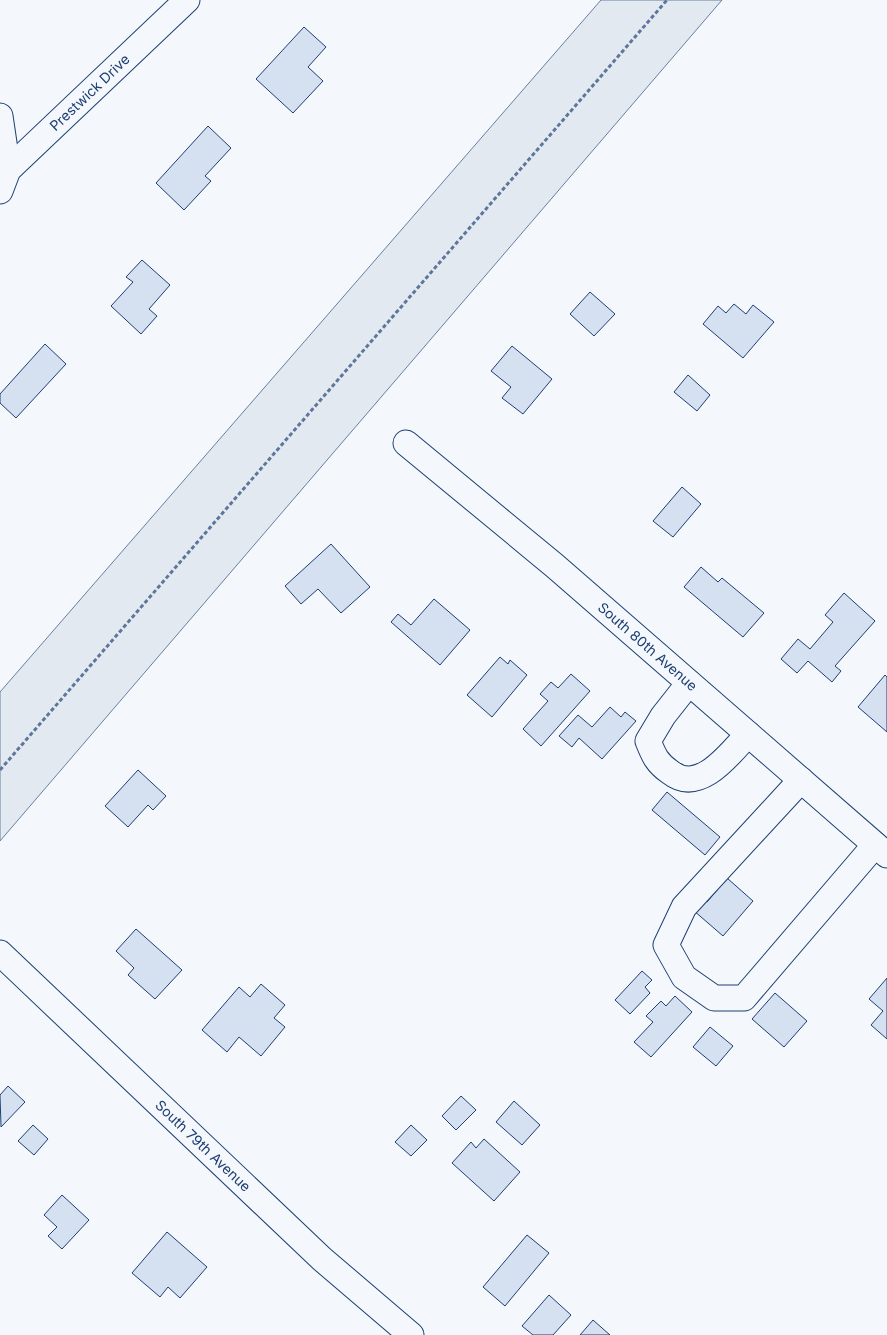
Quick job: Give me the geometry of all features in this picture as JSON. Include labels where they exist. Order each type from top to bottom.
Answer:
[{"type":"street","name":"Prestwick Drive","points":[[4,180],[187,0]]},
{"type":"street","points":[[0,116],[4,180]]},
{"type":"street","name":"South 80th Avenue","points":[[406,443],[555,566],[881,850]]},
{"type":"street","points":[[689,683],[663,716],[648,741],[656,761],[678,779],[695,780],[720,765],[748,734]]},
{"type":"street","points":[[801,780],[684,907],[666,945],[684,977],[714,998],[744,998],[881,850]]},
{"type":"street","name":"South 79th Avenue","points":[[0,953],[322,1259],[411,1335]]},
{"type":"path","points":[[0,770],[668,0]]},
{"type":"shaded area","points":[[601,0],[722,0],[0,841],[0,692]]},
{"type":"building","points":[[304,27],[326,47],[308,67],[323,81],[293,113],[256,79]]},
{"type":"building","points":[[208,126],[231,148],[205,176],[211,181],[184,210],[156,183]]},
{"type":"building","points":[[142,260],[170,285],[149,309],[157,316],[141,334],[111,306],[133,282],[126,277]]},
{"type":"building","points":[[590,292],[615,314],[594,336],[570,314]]},
{"type":"building","points":[[734,304],[746,314],[753,305],[774,322],[743,358],[703,324],[718,306],[726,313]]},
{"type":"building","points":[[45,344],[66,364],[16,418],[0,403],[0,394]]},
{"type":"building","points":[[512,346],[552,379],[523,414],[502,398],[511,387],[491,371]]},
{"type":"building","points":[[688,375],[710,395],[697,411],[674,392]]},
{"type":"building","points":[[682,487],[701,504],[673,537],[653,521]]},
{"type":"building","points":[[331,544],[370,587],[341,613],[318,589],[301,604],[285,586]]},
{"type":"building","points":[[701,567],[718,582],[722,578],[764,613],[743,637],[684,587]]},
{"type":"building","points":[[844,593],[875,621],[835,666],[841,671],[832,682],[808,661],[797,673],[781,659],[798,639],[810,649],[833,622],[825,615]]},
{"type":"building","points":[[434,599],[470,630],[440,665],[391,622],[398,614],[411,625]]},
{"type":"building","points":[[500,657],[508,664],[510,660],[527,675],[492,717],[467,695]]},
{"type":"building","points":[[571,674],[590,691],[541,746],[523,729],[548,701],[540,694],[551,682],[558,688]]},
{"type":"building","points":[[885,675],[887,677],[887,732],[858,707]]},
{"type":"building","points":[[610,707],[621,717],[625,712],[636,721],[602,759],[579,738],[572,747],[559,736],[578,715],[592,727]]},
{"type":"building","points":[[138,770],[166,796],[153,810],[148,805],[128,827],[105,806]]},
{"type":"building","points":[[667,792],[720,837],[705,855],[652,810]]},
{"type":"building","points":[[727,878],[753,901],[723,936],[693,910],[703,898],[707,902]]},
{"type":"building","points":[[136,929],[182,970],[155,999],[128,975],[134,968],[116,951]]},
{"type":"building","points":[[642,971],[652,980],[645,987],[650,993],[630,1014],[615,1000]]},
{"type":"building","points":[[887,978],[887,1039],[871,1025],[883,1011],[869,999]]},
{"type":"building","points":[[261,984],[285,1005],[274,1018],[285,1027],[261,1056],[239,1037],[227,1052],[202,1030],[239,987],[250,997]]},
{"type":"building","points":[[775,993],[807,1021],[784,1047],[752,1019]]},
{"type":"building","points":[[675,996],[692,1012],[651,1057],[634,1042],[653,1022],[646,1016],[661,1001],[666,1006]]},
{"type":"building","points":[[710,1027],[733,1046],[716,1066],[693,1047]]},
{"type":"building","points":[[8,1086],[25,1102],[1,1127],[0,1095]]},
{"type":"building","points":[[461,1096],[476,1110],[456,1130],[442,1116]]},
{"type":"building","points":[[514,1101],[540,1125],[522,1145],[496,1122]]},
{"type":"building","points":[[33,1125],[48,1139],[34,1155],[18,1141]]},
{"type":"building","points":[[411,1125],[427,1140],[411,1156],[395,1142]]},
{"type":"building","points":[[484,1139],[520,1172],[494,1201],[452,1163],[471,1142],[476,1148]]},
{"type":"building","points":[[62,1195],[89,1220],[62,1249],[48,1236],[57,1227],[44,1215]]},
{"type":"building","points":[[167,1232],[207,1267],[180,1298],[168,1287],[160,1297],[132,1273]]},
{"type":"building","points":[[527,1235],[549,1253],[505,1306],[483,1287]]},
{"type":"building","points":[[549,1295],[571,1315],[553,1335],[533,1335],[522,1326]]},
{"type":"building","points":[[593,1320],[610,1335],[580,1335]]}]
